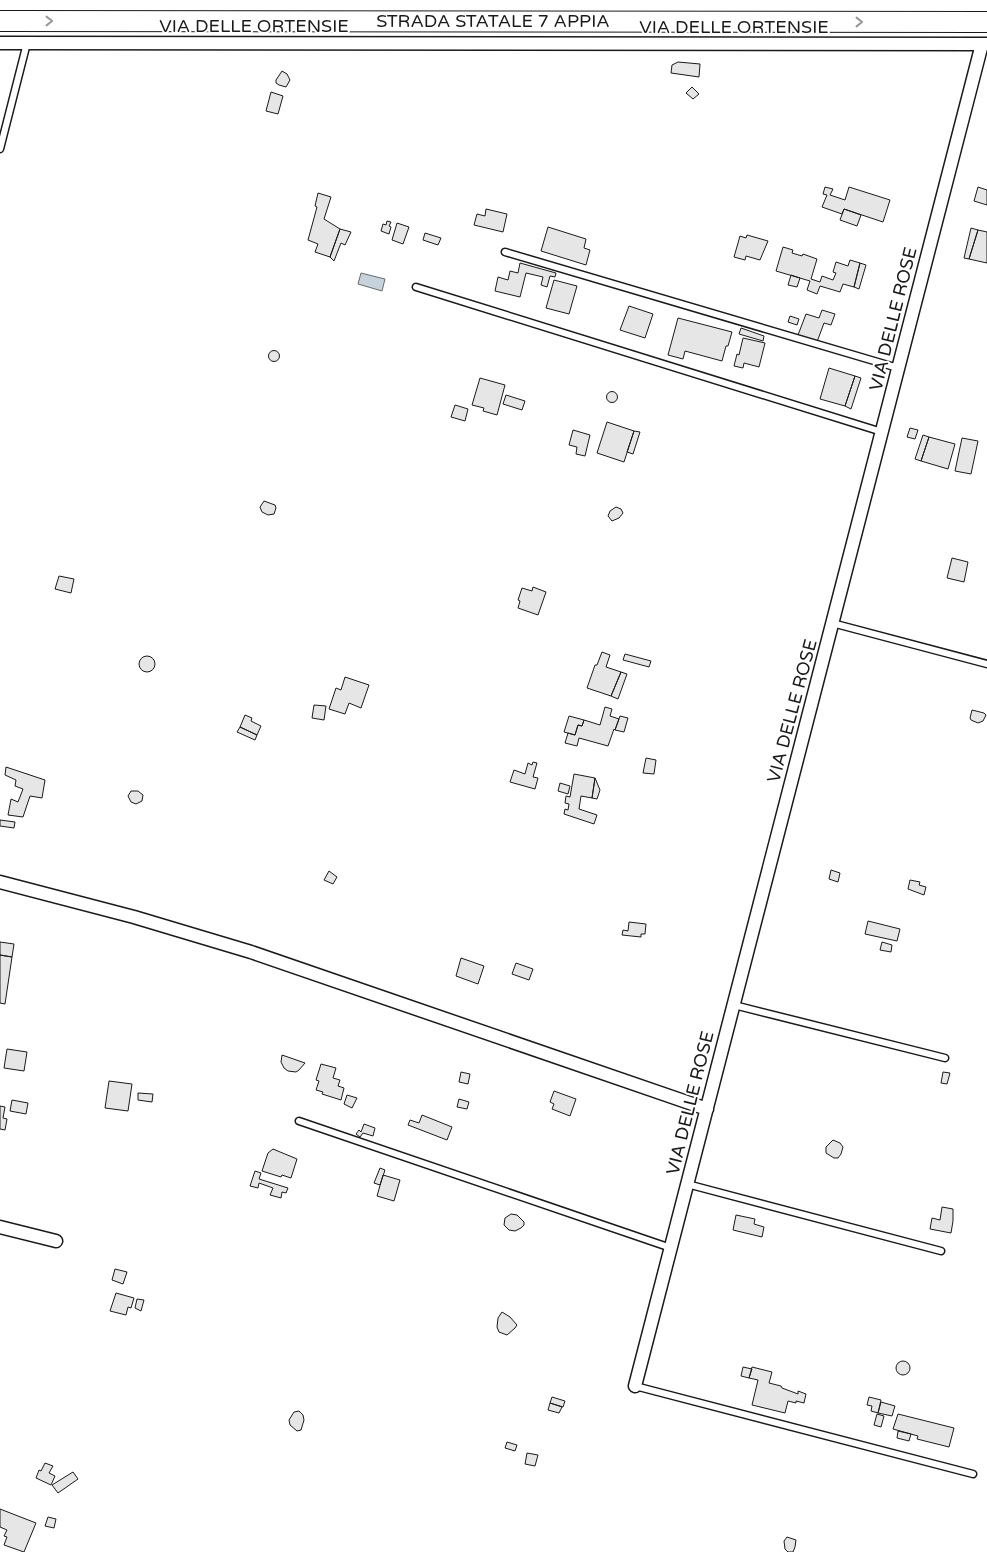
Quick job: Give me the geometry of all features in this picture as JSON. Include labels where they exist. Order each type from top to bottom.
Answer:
[{"type":"highway","name":"STRADA STATALE 7 APPIA","points":[[0,20],[987,22]]},
{"type":"street","name":"VIA DELLE ORTENSIE","points":[[0,43],[985,44]]},
{"type":"street","name":"VIA DELLE ROSE","points":[[635,1386],[898,368],[985,44]]},
{"type":"street","points":[[0,882],[134,917],[251,952],[707,1109]]},
{"type":"street","points":[[0,1227],[56,1241]]},
{"type":"lane","points":[[0,149],[27,43]]},
{"type":"lane","points":[[506,252],[898,368]]},
{"type":"lane","points":[[416,287],[882,432]]},
{"type":"lane","points":[[832,623],[987,664]]},
{"type":"lane","points":[[734,1005],[946,1058]]},
{"type":"lane","points":[[299,1121],[671,1248]]},
{"type":"lane","points":[[687,1184],[941,1251]]},
{"type":"lane","points":[[635,1386],[973,1474]]},
{"type":"shaded area","points":[[361,273],[385,279],[382,291],[358,284]]},
{"type":"building","points":[[678,62],[700,64],[699,77],[671,73],[672,65]]},
{"type":"building","points":[[282,71],[287,74],[290,80],[286,87],[276,83]]},
{"type":"building","points":[[692,87],[699,94],[693,99],[686,93]]},
{"type":"building","points":[[271,92],[283,96],[278,114],[266,111]]},
{"type":"building","points":[[825,187],[833,189],[830,195],[845,200],[849,187],[890,200],[883,222],[844,209],[842,214],[822,207],[827,195],[823,194]]},
{"type":"building","points":[[978,187],[987,190],[987,205],[974,201]]},
{"type":"building","points":[[318,193],[331,197],[324,219],[340,229],[330,257],[315,252],[318,244],[308,240],[317,207],[315,206]]},
{"type":"building","points":[[486,209],[507,214],[503,232],[474,225],[477,214],[485,216]]},
{"type":"building","points":[[844,209],[861,215],[857,226],[840,220]]},
{"type":"building","points":[[387,221],[391,222],[389,234],[381,231],[383,224],[386,225]]},
{"type":"building","points":[[397,223],[409,227],[403,244],[392,240]]},
{"type":"building","points":[[548,227],[586,239],[584,248],[590,250],[586,265],[541,251]]},
{"type":"building","points":[[971,228],[978,230],[969,259],[964,258]]},
{"type":"building","points":[[340,229],[351,232],[345,245],[341,243],[334,261],[330,257]]},
{"type":"building","points":[[978,230],[987,232],[987,263],[969,259]]},
{"type":"building","points":[[425,233],[441,238],[438,245],[423,240]]},
{"type":"building","points":[[747,235],[768,241],[760,260],[746,256],[745,260],[734,257],[740,236],[746,238]]},
{"type":"building","points":[[783,247],[793,250],[792,253],[802,256],[803,254],[817,259],[811,279],[820,282],[822,276],[833,280],[836,273],[833,272],[836,262],[848,266],[850,260],[860,263],[854,287],[843,284],[840,292],[820,286],[817,294],[807,290],[810,281],[776,271]]},
{"type":"building","points":[[520,263],[556,273],[555,277],[550,276],[547,287],[541,285],[543,277],[526,273],[520,297],[495,291],[498,277],[508,280],[510,271],[518,273]]},
{"type":"building","points":[[860,263],[866,265],[859,289],[854,287]]},
{"type":"building","points":[[791,275],[800,278],[797,287],[788,285]]},
{"type":"building","points":[[554,280],[577,286],[569,314],[546,308]]},
{"type":"building","points":[[629,306],[653,314],[645,338],[620,330]]},
{"type":"building","points":[[822,310],[835,314],[831,325],[824,323],[817,342],[798,335],[806,314],[819,318]]},
{"type":"building","points":[[790,316],[799,319],[797,325],[788,322]]},
{"type":"building","points":[[678,318],[732,332],[722,361],[685,351],[683,359],[668,355]]},
{"type":"building","points":[[741,328],[764,336],[763,341],[739,334]]},
{"type":"building","points":[[743,338],[765,343],[759,367],[744,363],[743,368],[734,366]]},
{"type":"building","points":[[272,351],[276,351],[279,356],[278,360],[272,361],[269,358],[269,354]]},
{"type":"building","points":[[829,368],[855,376],[845,406],[820,399]]},
{"type":"building","points":[[855,376],[861,378],[851,409],[845,406]]},
{"type":"building","points":[[480,378],[505,385],[497,415],[483,411],[484,408],[472,405]]},
{"type":"building","points":[[610,392],[614,392],[617,397],[616,401],[610,402],[607,399],[607,395]]},
{"type":"building","points":[[506,395],[525,401],[522,410],[503,404]]},
{"type":"building","points":[[455,405],[468,409],[465,421],[451,417]]},
{"type":"building","points":[[607,422],[634,431],[624,462],[597,453]]},
{"type":"building","points":[[910,428],[918,430],[915,439],[907,437]]},
{"type":"building","points":[[573,430],[590,435],[585,456],[576,454],[577,447],[569,445]]},
{"type":"building","points":[[634,431],[640,432],[633,454],[627,452]]},
{"type":"building","points":[[923,435],[929,437],[921,461],[915,459]]},
{"type":"building","points":[[929,437],[955,444],[948,469],[921,461]]},
{"type":"building","points":[[962,438],[978,441],[971,474],[955,471]]},
{"type":"building","points":[[264,501],[275,505],[274,514],[268,515],[262,512],[260,507]]},
{"type":"building","points":[[616,507],[621,509],[623,513],[619,518],[612,521],[608,516],[610,511]]},
{"type":"building","points":[[952,558],[968,562],[964,582],[947,578]]},
{"type":"building","points":[[59,576],[74,579],[71,593],[55,589]]},
{"type":"building","points":[[533,587],[546,592],[538,615],[518,608],[520,601],[518,600],[522,588],[532,591]]},
{"type":"building","points":[[602,652],[610,655],[606,667],[621,672],[611,696],[587,688]]},
{"type":"building","points":[[625,654],[651,661],[649,667],[623,660]]},
{"type":"building","points":[[147,656],[155,664],[147,672],[139,664]]},
{"type":"building","points":[[621,672],[627,674],[618,699],[611,696]]},
{"type":"building","points":[[345,677],[369,685],[361,708],[349,703],[345,714],[329,709],[336,688],[341,690]]},
{"type":"building","points":[[314,705],[326,706],[324,720],[312,718]]},
{"type":"building","points":[[605,707],[612,709],[610,716],[619,719],[608,746],[579,738],[577,746],[565,743],[568,733],[575,735],[578,725],[582,726],[584,720],[600,725]]},
{"type":"building","points":[[972,710],[986,715],[983,721],[978,723],[971,720]]},
{"type":"building","points":[[245,715],[252,718],[251,721],[261,726],[257,735],[240,727]]},
{"type":"building","points":[[569,716],[584,720],[582,726],[578,725],[575,735],[564,732]]},
{"type":"building","points":[[620,716],[628,718],[624,732],[615,730]]},
{"type":"building","points":[[240,727],[257,735],[255,740],[237,732]]},
{"type":"building","points":[[646,758],[656,760],[654,774],[643,773]]},
{"type":"building","points":[[533,762],[537,763],[533,777],[538,778],[535,789],[510,782],[514,770],[525,774],[528,763],[532,765]]},
{"type":"building","points":[[6,767],[45,780],[42,798],[30,796],[23,817],[8,815],[11,799],[18,802],[23,789],[15,786],[16,780],[5,775]]},
{"type":"building","points":[[574,774],[595,778],[592,798],[581,796],[579,809],[597,815],[594,824],[564,814],[565,809],[568,810],[569,804],[565,803],[566,796],[570,797]]},
{"type":"building","points":[[595,778],[600,790],[597,799],[592,798]]},
{"type":"building","points":[[560,783],[570,786],[568,794],[558,791]]},
{"type":"building","points":[[131,791],[138,791],[143,795],[142,801],[136,804],[131,802],[128,796]]},
{"type":"building","points":[[0,820],[15,822],[14,828],[0,826]]},
{"type":"building","points":[[831,870],[840,873],[838,882],[829,879]]},
{"type":"building","points":[[329,871],[337,877],[333,884],[324,880]]},
{"type":"building","points":[[910,880],[920,882],[919,885],[926,887],[924,895],[908,889]]},
{"type":"building","points":[[868,921],[900,929],[897,941],[865,934]]},
{"type":"building","points":[[629,922],[646,924],[645,934],[641,934],[641,937],[622,935],[623,930],[628,931]]},
{"type":"building","points":[[0,942],[14,944],[12,957],[0,955]]},
{"type":"building","points":[[882,942],[892,945],[891,952],[880,950]]},
{"type":"building","points":[[0,955],[12,957],[5,1004],[0,1003]]},
{"type":"building","points":[[461,958],[484,966],[478,984],[456,976]]},
{"type":"building","points":[[516,963],[533,969],[529,980],[512,974]]},
{"type":"building","points":[[7,1049],[27,1052],[24,1071],[4,1068]]},
{"type":"building","points":[[282,1055],[305,1063],[296,1072],[288,1071],[281,1062]]},
{"type":"building","points":[[321,1064],[336,1068],[333,1078],[340,1080],[338,1086],[344,1088],[341,1100],[316,1090],[319,1081],[316,1080]]},
{"type":"building","points":[[461,1072],[470,1074],[468,1084],[459,1082]]},
{"type":"building","points":[[943,1072],[950,1073],[947,1084],[941,1083]]},
{"type":"building","points":[[109,1081],[132,1084],[128,1111],[105,1108]]},
{"type":"building","points":[[554,1091],[576,1099],[570,1116],[552,1109],[554,1104],[550,1102]]},
{"type":"building","points":[[138,1093],[153,1094],[152,1102],[138,1100]]},
{"type":"building","points":[[347,1095],[357,1098],[352,1108],[344,1104]]},
{"type":"building","points":[[459,1099],[469,1102],[467,1109],[457,1107]]},
{"type":"building","points":[[12,1100],[28,1103],[26,1114],[10,1111]]},
{"type":"building","points":[[0,1106],[5,1107],[3,1118],[7,1119],[5,1130],[0,1129]]},
{"type":"building","points":[[422,1115],[452,1127],[447,1140],[408,1125],[410,1120],[419,1123]]},
{"type":"building","points":[[364,1124],[375,1128],[373,1136],[363,1133],[360,1137],[356,1134],[359,1130],[361,1132]]},
{"type":"building","points":[[833,1140],[840,1143],[843,1147],[838,1158],[834,1158],[826,1153],[826,1147]]},
{"type":"building","points":[[273,1149],[297,1159],[291,1178],[262,1171],[268,1153]]},
{"type":"building","points":[[380,1168],[385,1170],[380,1185],[374,1183]]},
{"type":"building","points":[[255,1171],[261,1173],[259,1179],[288,1188],[286,1193],[282,1192],[281,1198],[270,1195],[273,1188],[259,1183],[258,1188],[250,1186]]},
{"type":"building","points":[[383,1175],[400,1180],[394,1201],[377,1196]]},
{"type":"building","points":[[942,1207],[953,1209],[951,1233],[930,1229],[932,1218],[940,1220]]},
{"type":"building","points":[[511,1214],[517,1215],[524,1222],[521,1228],[515,1231],[509,1230],[504,1225],[505,1218]]},
{"type":"building","points":[[736,1215],[755,1219],[754,1224],[764,1227],[762,1237],[733,1230]]},
{"type":"building","points":[[115,1269],[127,1272],[123,1284],[112,1280]]},
{"type":"building","points":[[116,1293],[134,1298],[131,1308],[128,1307],[126,1315],[110,1311]]},
{"type":"building","points":[[137,1299],[144,1300],[141,1311],[135,1308]]},
{"type":"building","points":[[502,1312],[517,1325],[507,1335],[499,1332],[497,1327],[498,1318]]},
{"type":"building","points":[[900,1361],[906,1361],[910,1368],[906,1375],[900,1375],[896,1371],[896,1365]]},
{"type":"building","points":[[743,1367],[752,1369],[749,1378],[741,1376]]},
{"type":"building","points":[[752,1367],[772,1372],[769,1383],[798,1394],[798,1391],[806,1394],[804,1403],[788,1401],[785,1413],[752,1405],[758,1380],[749,1378]]},
{"type":"building","points":[[552,1397],[565,1401],[563,1407],[550,1403]]},
{"type":"building","points":[[869,1397],[881,1400],[878,1413],[871,1411],[872,1406],[867,1405]]},
{"type":"building","points":[[881,1402],[895,1406],[892,1416],[878,1413]]},
{"type":"building","points":[[550,1403],[562,1407],[559,1413],[548,1410]]},
{"type":"building","points":[[299,1411],[303,1415],[304,1420],[301,1430],[297,1431],[290,1425],[289,1420],[294,1412]]},
{"type":"building","points":[[877,1414],[884,1416],[881,1427],[874,1425]]},
{"type":"building","points":[[898,1414],[954,1428],[949,1447],[917,1439],[918,1436],[893,1429]]},
{"type":"building","points":[[898,1431],[911,1434],[909,1441],[897,1438]]},
{"type":"building","points":[[507,1442],[517,1445],[515,1451],[505,1448]]},
{"type":"building","points":[[527,1453],[538,1455],[535,1466],[525,1464]]},
{"type":"building","points":[[45,1463],[53,1466],[49,1473],[55,1476],[51,1485],[36,1478],[39,1470],[41,1471]]},
{"type":"building","points":[[73,1472],[78,1479],[58,1493],[52,1485]]},
{"type":"building","points":[[0,1509],[36,1523],[24,1552],[4,1545],[7,1537],[4,1536],[7,1530],[0,1527]]},
{"type":"building","points":[[48,1517],[56,1519],[54,1528],[45,1526]]},
{"type":"building","points":[[787,1537],[796,1540],[793,1552],[788,1552],[785,1549],[784,1541]]}]
